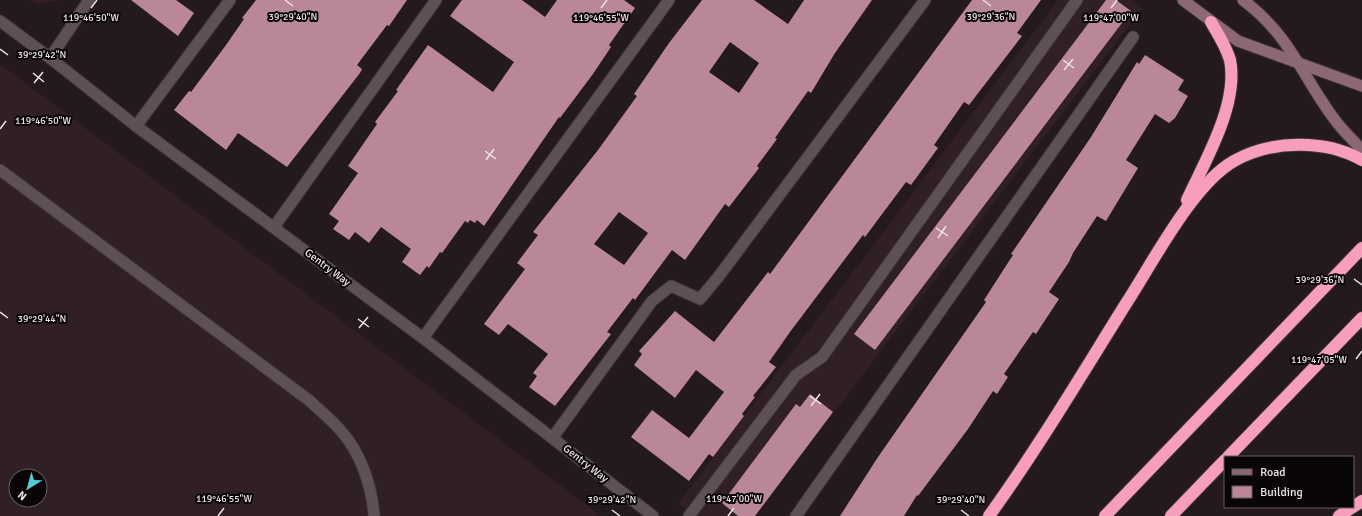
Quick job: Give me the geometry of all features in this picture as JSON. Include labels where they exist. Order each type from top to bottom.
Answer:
[{"type":"highway","points":[[1177,223],[1229,101],[1231,80],[1230,61],[1225,45],[1211,22]]},
{"type":"highway","points":[[989,516],[1177,223],[1210,178],[1234,161],[1257,151],[1283,145],[1330,148],[1362,160]]},
{"type":"highway","points":[[1105,516],[1362,248]]},
{"type":"highway","points":[[1229,456],[1362,318]]},
{"type":"highway","points":[[1172,516],[1224,461]]},
{"type":"highway","points":[[1339,516],[1351,508]]},
{"type":"main road","points":[[1183,0],[1238,41],[1362,86]]},
{"type":"main road","points":[[1243,0],[1272,26],[1299,62],[1335,120],[1362,150]]},
{"type":"street","points":[[50,58],[89,0]]},
{"type":"street","points":[[136,126],[230,0]]},
{"type":"street","points":[[274,227],[436,0]]},
{"type":"street","points":[[423,338],[669,0]]},
{"type":"street","points":[[553,437],[652,301],[671,286],[700,299],[924,0]]},
{"type":"street","points":[[689,516],[796,375],[822,357],[1077,0]]},
{"type":"street","name":"Gentry Way","points":[[0,21],[50,58],[136,126],[423,338],[553,437],[653,516]]},
{"type":"street","points":[[796,516],[1133,37]]},
{"type":"street","points":[[0,170],[310,401],[342,432],[361,462],[373,500],[374,516]]},
{"type":"shaded area","points":[[27,0],[58,0],[40,4]]},
{"type":"shaded area","points":[[1058,0],[1131,0],[1142,9],[755,516],[694,516],[678,504]]},
{"type":"shaded area","points":[[0,64],[601,516],[0,516]]},
{"type":"building","points":[[131,0],[176,0],[194,13],[178,36]]},
{"type":"building","points":[[256,0],[407,0],[389,26],[387,25],[357,65],[362,69],[360,73],[287,167],[238,133],[226,150],[174,110],[189,91],[191,92],[226,45],[244,19],[242,18]]},
{"type":"building","points":[[462,0],[522,0],[545,17],[557,0],[624,0],[635,8],[609,45],[611,47],[593,74],[560,118],[559,117],[484,226],[477,220],[475,223],[470,220],[468,223],[465,221],[442,253],[440,252],[429,268],[427,266],[420,275],[402,262],[411,249],[381,227],[369,243],[355,232],[349,240],[333,229],[339,221],[329,214],[358,173],[348,166],[377,124],[375,122],[398,91],[396,90],[428,45],[493,92],[514,62],[450,16]]},
{"type":"building","points":[[702,0],[754,0],[788,24],[804,0],[872,0],[835,53],[811,93],[808,91],[775,138],[777,139],[757,166],[759,168],[729,207],[725,204],[685,260],[672,250],[635,300],[633,298],[607,332],[611,334],[555,406],[529,387],[537,376],[533,373],[548,354],[508,324],[499,335],[484,324],[525,269],[517,263],[538,235],[533,232],[598,150],[637,96],[634,94],[669,43]],"holes":[[[730,42],[759,63],[739,93],[709,72]],[[619,212],[648,233],[624,265],[594,244]]]},
{"type":"building","points":[[972,0],[1041,0],[1017,33],[1022,36],[969,105],[964,102],[934,145],[938,148],[911,185],[906,182],[865,237],[863,235],[790,332],[769,362],[776,367],[753,396],[755,397],[742,414],[744,416],[713,457],[709,454],[689,481],[631,437],[652,410],[689,438],[724,392],[696,370],[675,398],[634,365],[642,354],[639,351],[675,311],[714,342],[768,272],[770,274]]},
{"type":"building","points":[[1106,0],[1116,0],[1131,11],[875,350],[854,334]]},
{"type":"building","points":[[1145,55],[1184,80],[1178,90],[1188,96],[1175,118],[1169,123],[1155,114],[1126,160],[1138,168],[1106,221],[1097,216],[1073,253],[1069,262],[1049,292],[1059,299],[1036,334],[1033,332],[1004,374],[1008,377],[997,394],[993,391],[968,429],[918,496],[917,495],[904,516],[840,516],[878,457],[986,302],[984,300],[1013,255],[1011,254],[1091,137],[1137,62],[1139,64]]},
{"type":"building","points":[[810,394],[833,412],[755,516],[738,516],[722,503],[796,404],[800,407]]}]
